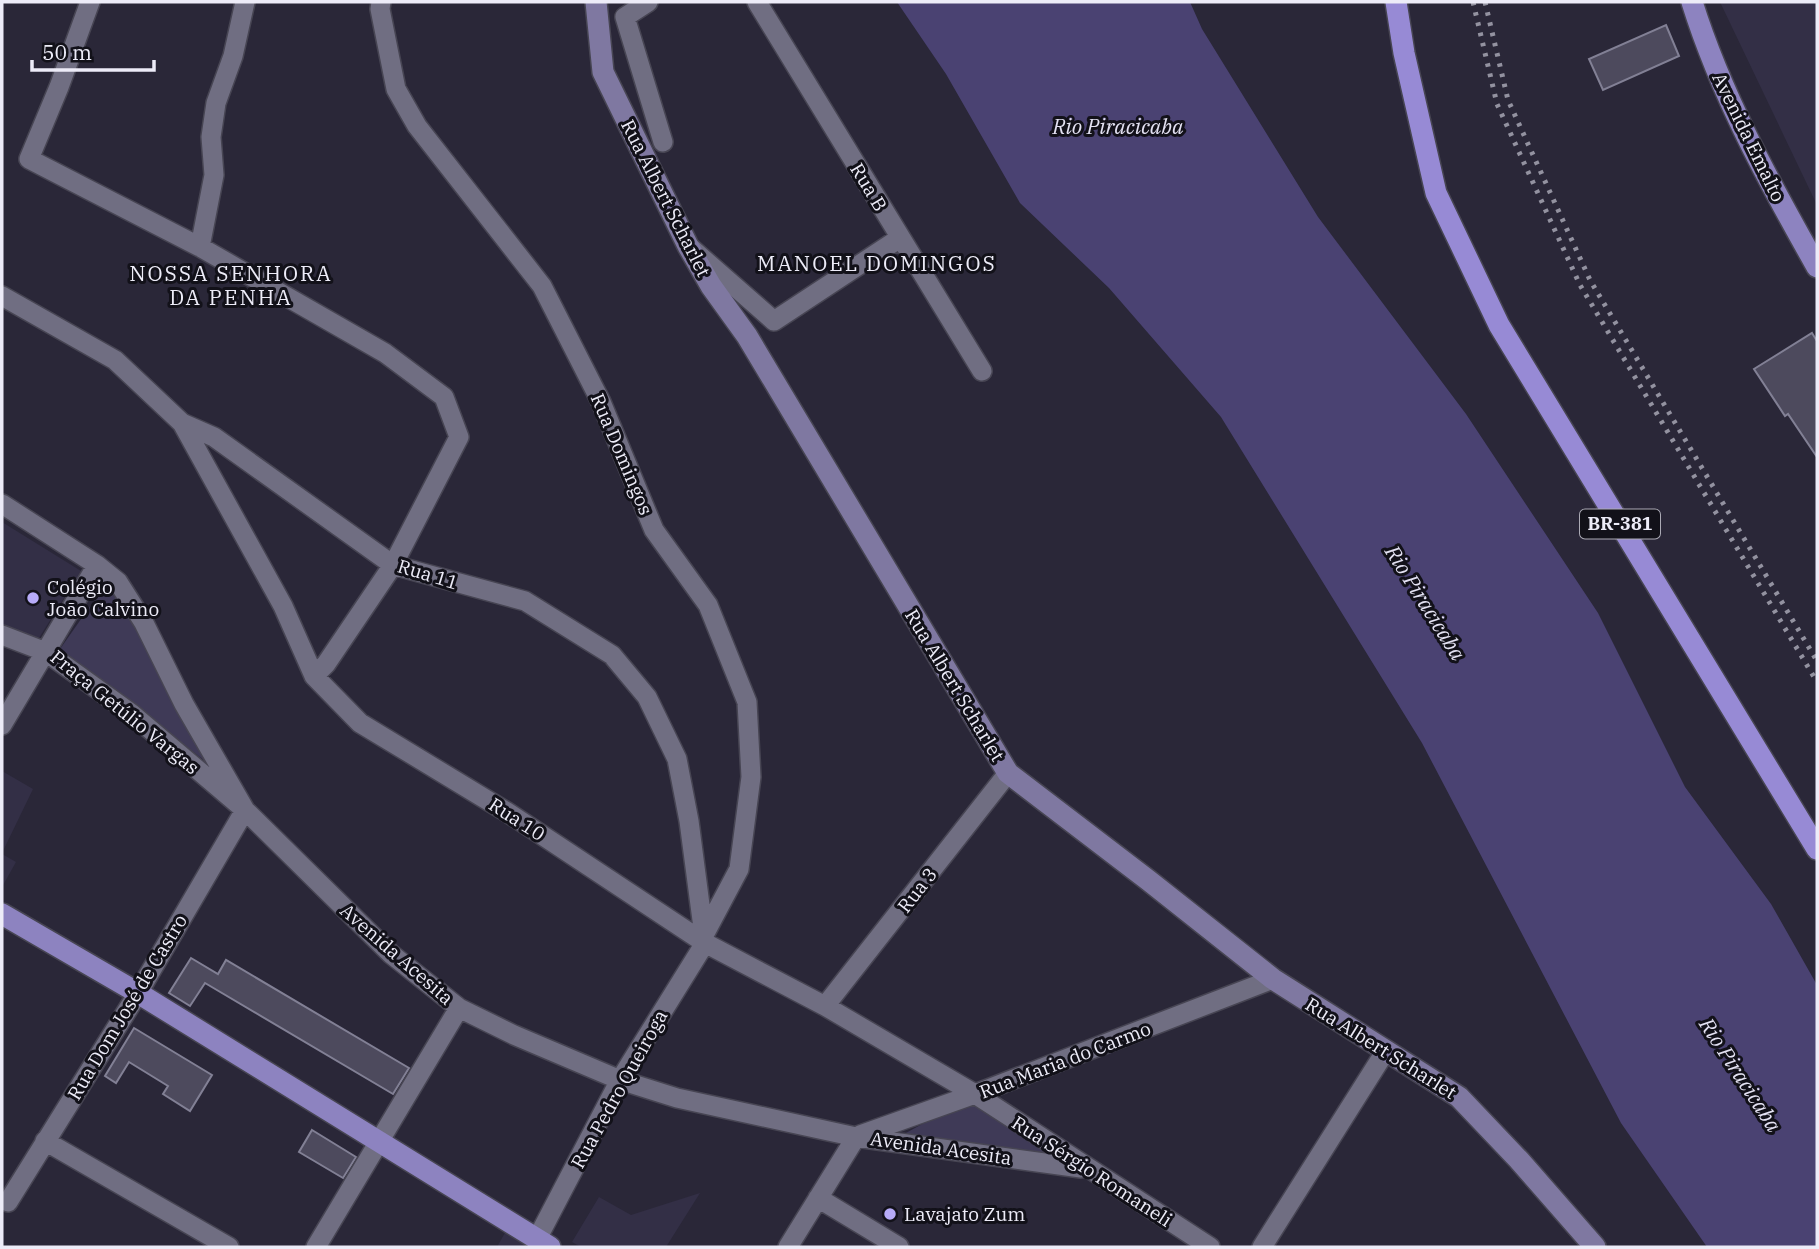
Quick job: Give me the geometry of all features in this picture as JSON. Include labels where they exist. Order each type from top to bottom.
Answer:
[{"type":"highway","name":"BR-381","points":[[1396,2],[1404,53],[1436,193],[1499,325],[1817,849]]},
{"type":"main road","name":"Rua Albert Scharlet","points":[[596,2],[603,72],[688,246],[711,286],[747,336],[1008,773],[1273,979],[1459,1097],[1519,1160],[1595,1247]]},
{"type":"main road","name":"Avenida Emalto","points":[[1692,2],[1707,50],[1768,180],[1817,267]]},
{"type":"main road","points":[[2,914],[138,993],[544,1243]]},
{"type":"street","points":[[90,2],[29,159],[200,247],[385,353],[444,397],[460,437],[393,565],[326,664],[314,676]]},
{"type":"street","points":[[200,247],[214,175],[211,138],[216,103],[233,56],[245,2]]},
{"type":"street","name":"Rua Domingos","points":[[382,2],[380,9],[396,89],[417,126],[542,286],[601,402],[654,530],[708,605],[747,702],[751,777],[739,869],[704,939]]},
{"type":"street","points":[[648,2],[625,18],[663,142]]},
{"type":"street","name":"Rua B","points":[[757,2],[982,370]]},
{"type":"street","points":[[688,246],[774,321],[900,238]]},
{"type":"street","name":"Rua 11","points":[[2,296],[115,360],[182,423],[214,437],[393,565],[525,601],[612,654],[647,697],[677,759],[689,821],[704,939]]},
{"type":"street","name":"Rua 10","points":[[182,423],[283,606],[314,676],[360,723],[507,812],[704,939],[975,1094]]},
{"type":"street","name":"Avenida Acesita","points":[[2,504],[97,565],[118,582],[144,623],[184,704],[245,810],[391,954],[459,1008],[514,1035],[620,1080],[677,1098],[856,1137],[1089,1170]]},
{"type":"street","name":"Praça Getúlio Vargas","points":[[97,565],[46,652],[132,714],[245,810]]},
{"type":"street","points":[[2,635],[46,652],[2,725]]},
{"type":"street","name":"Rua 3","points":[[825,1006],[1008,773]]},
{"type":"street","name":"Rua Dom José de Castro","points":[[8,1202],[138,993],[245,810]]},
{"type":"street","name":"Rua Pedro Queiroga","points":[[544,1243],[620,1080],[704,939]]},
{"type":"street","name":"Rua Maria do Carmo","points":[[856,1137],[1273,979]]},
{"type":"street","points":[[316,1247],[459,1008]]},
{"type":"street","points":[[1262,1247],[1385,1052]]},
{"type":"street","name":"Rua Sérgio Romaneli","points":[[975,1094],[1210,1247]]},
{"type":"street","points":[[788,1247],[856,1137]]},
{"type":"street","points":[[45,1141],[229,1247]]},
{"type":"street","points":[[818,1198],[899,1247]]},
{"type":"shaded area","points":[[1720,2],[1817,2],[1817,205]]},
{"type":"shaded area","name":"Colégio João Calvino","points":[[2,522],[81,571],[39,638],[2,625]]},
{"type":"shaded area","points":[[105,585],[136,623],[209,764],[60,649]]},
{"type":"shaded area","points":[[2,771],[33,789],[2,853]]},
{"type":"shaded area","points":[[2,854],[16,862],[2,887]]},
{"type":"shaded area","points":[[981,1104],[1057,1157],[904,1134],[948,1110]]},
{"type":"shaded area","points":[[700,1193],[666,1247],[581,1247],[572,1242],[599,1197],[631,1215]]},
{"type":"shaded area","points":[[506,1231],[532,1247],[497,1247]]},
{"type":"water","name":"Rio Piracicaba","points":[[897,2],[1190,2],[1202,29],[1318,217],[1466,414],[1598,613],[1685,787],[1771,904],[1817,985],[1817,1247],[1707,1247],[1621,1123],[1422,743],[1221,417],[1109,288],[1020,203],[946,74]]},
{"type":"building","points":[[1666,25],[1679,56],[1603,90],[1589,59]]},
{"type":"building","points":[[1812,333],[1817,341],[1817,457],[1788,414],[1785,416],[1754,369]]},
{"type":"building","points":[[191,958],[218,974],[226,960],[409,1068],[393,1094],[205,983],[190,1006],[169,993]]},
{"type":"building","points":[[134,1028],[212,1075],[190,1111],[163,1094],[168,1086],[129,1062],[116,1083],[105,1076]]},
{"type":"building","points":[[312,1130],[356,1157],[343,1178],[299,1152]]},
{"type":"railway","points":[[1473,2],[1497,104],[1580,285],[1817,682]]},
{"type":"railway","points":[[1485,2],[1508,100],[1590,280],[1817,661]]},
{"type":"place","name":"Colégio João Calvino","points":[[33,598]]},
{"type":"place","name":"Lavajato Zum","points":[[890,1214]]},
{"type":"district","name":"MANOEL DOMINGOS","points":[[877,264]]},
{"type":"district","name":"NOSSA SENHORA DA PENHA","points":[[231,286]]}]
